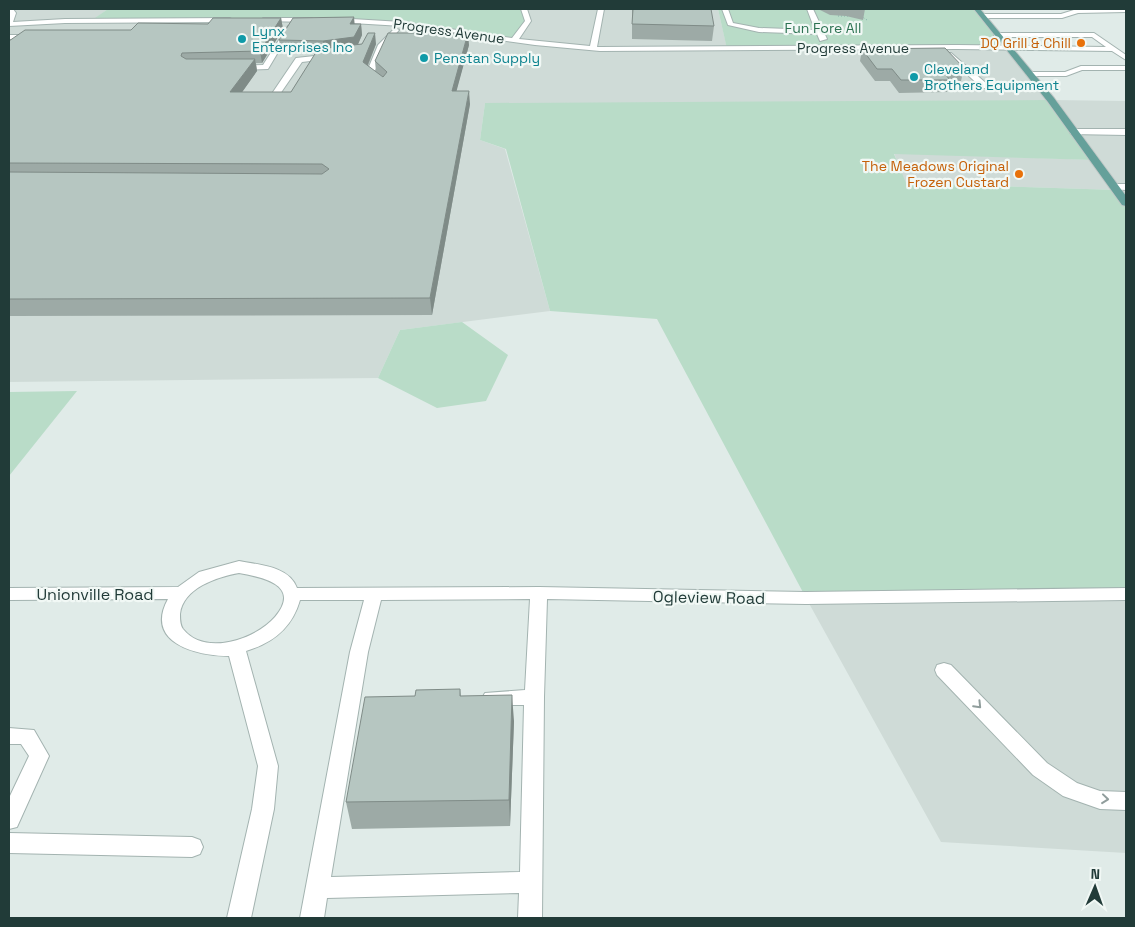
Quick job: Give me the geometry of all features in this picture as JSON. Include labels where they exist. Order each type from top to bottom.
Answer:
[{"type":"main road","points":[[977,9],[1041,87],[1126,203]]},
{"type":"street","points":[[10,9],[13,13],[9,24],[65,21],[240,20]]},
{"type":"street","points":[[514,40],[528,21],[524,9]]},
{"type":"street","points":[[593,48],[601,9]]},
{"type":"street","points":[[725,9],[730,24],[759,30],[820,32]]},
{"type":"street","points":[[810,9],[826,48]]},
{"type":"street","points":[[1050,9],[1072,13]]},
{"type":"street","points":[[983,16],[1062,16],[1077,11],[1126,10]]},
{"type":"street","points":[[149,29],[200,20]]},
{"type":"street","name":"Progress Avenue","points":[[258,20],[324,20],[373,25],[402,24],[514,40],[593,48],[826,48],[949,53],[1009,48],[1113,49]]},
{"type":"street","points":[[227,68],[265,67],[295,20]]},
{"type":"street","points":[[383,86],[370,74],[382,45],[393,37],[402,24]]},
{"type":"street","points":[[422,38],[433,28]]},
{"type":"street","points":[[9,31],[49,34],[9,37]]},
{"type":"street","points":[[998,34],[1094,35],[1126,58]]},
{"type":"street","points":[[442,39],[471,40],[476,35]]},
{"type":"street","points":[[1060,48],[1067,55]]},
{"type":"street","points":[[674,49],[677,59]]},
{"type":"street","points":[[1094,49],[1122,68]]},
{"type":"street","points":[[949,53],[985,86],[1041,87]]},
{"type":"street","points":[[277,92],[299,60],[315,57],[344,56]]},
{"type":"street","points":[[1074,62],[1081,68]]},
{"type":"street","points":[[1028,72],[1063,75],[1081,68],[1122,68]]},
{"type":"street","points":[[1074,132],[1126,132]]},
{"type":"street","points":[[1115,187],[1126,187]]},
{"type":"street","points":[[239,567],[257,568],[273,572],[285,580],[292,594],[292,604],[286,618],[273,631],[256,642],[236,648],[214,650],[195,647],[181,640],[172,628],[170,615],[175,601],[181,593],[202,578],[220,570],[239,567]]},
{"type":"street","name":"Unionville Road","points":[[9,594],[181,593]]},
{"type":"street","points":[[312,918],[317,888],[360,700],[359,652],[374,593]]},
{"type":"street","points":[[530,918],[534,697],[539,593]]},
{"type":"street","name":"Ogleview Road","points":[[292,594],[539,593],[806,598],[1126,594]]},
{"type":"street","points":[[236,648],[268,766],[263,809],[239,918]]},
{"type":"street","points":[[944,670],[1040,769],[1070,790],[1100,800],[1126,801]]},
{"type":"street","points":[[476,698],[534,697]]},
{"type":"street","points":[[9,736],[27,736],[39,756],[9,820]]},
{"type":"street","points":[[9,843],[192,847]]},
{"type":"street","points":[[317,888],[531,882]]},
{"type":"path","points":[[864,13],[858,14],[867,20]]},
{"type":"path","points":[[838,16],[851,16]]},
{"type":"shaded area","points":[[9,9],[108,9],[93,20],[528,15],[524,9],[718,9],[727,48],[1009,47],[1051,100],[1126,101],[1126,203],[1117,190],[905,183],[894,153],[1095,160],[485,103],[480,140],[505,149],[550,311],[400,330],[378,378],[9,382]]},
{"type":"shaded area","points":[[1126,594],[1126,853],[941,842],[806,598]]},
{"type":"green space","points":[[108,9],[524,9],[529,18],[514,40],[375,21],[92,20]]},
{"type":"green space","name":"Fun Fore All","points":[[718,9],[977,9],[1009,47],[727,49]]},
{"type":"green space","points":[[1051,100],[1095,160],[894,154],[906,183],[1117,190],[1126,203],[1126,594],[806,598],[657,319],[550,311],[506,149],[480,140],[485,103]]},
{"type":"green space","points":[[462,322],[508,355],[486,401],[437,408],[378,378],[400,330]]},
{"type":"green space","points":[[77,391],[9,476],[9,392]]},
{"type":"building","points":[[633,9],[711,9],[714,26],[632,24]]},
{"type":"building","points":[[354,17],[350,24],[361,24],[354,37],[323,41],[279,40],[293,18]]},
{"type":"building","points":[[213,18],[281,18],[260,51],[182,53],[181,56],[186,59],[255,59],[230,92],[291,92],[318,49],[362,44],[368,33],[375,33],[363,62],[383,77],[387,72],[375,61],[388,33],[468,33],[452,91],[469,91],[430,298],[9,299],[9,172],[322,174],[329,169],[322,164],[9,163],[9,41],[25,30],[131,30],[138,23],[208,24]]},
{"type":"building","points":[[945,48],[964,68],[940,68],[950,80],[901,80],[892,69],[877,69],[862,49]]},
{"type":"building","points":[[460,689],[460,696],[512,695],[509,800],[346,802],[365,697],[415,696],[416,690]]},
{"type":"place","name":"Lynx Enterprises Inc","points":[[242,39]]},
{"type":"place","name":"DQ Grill & Chill","points":[[1081,43]]},
{"type":"place","name":"Penstan Supply","points":[[424,58]]},
{"type":"place","name":"Cleveland Brothers Equipment","points":[[914,77]]},
{"type":"place","name":"The Meadows Original Frozen Custard","points":[[1019,174]]}]
